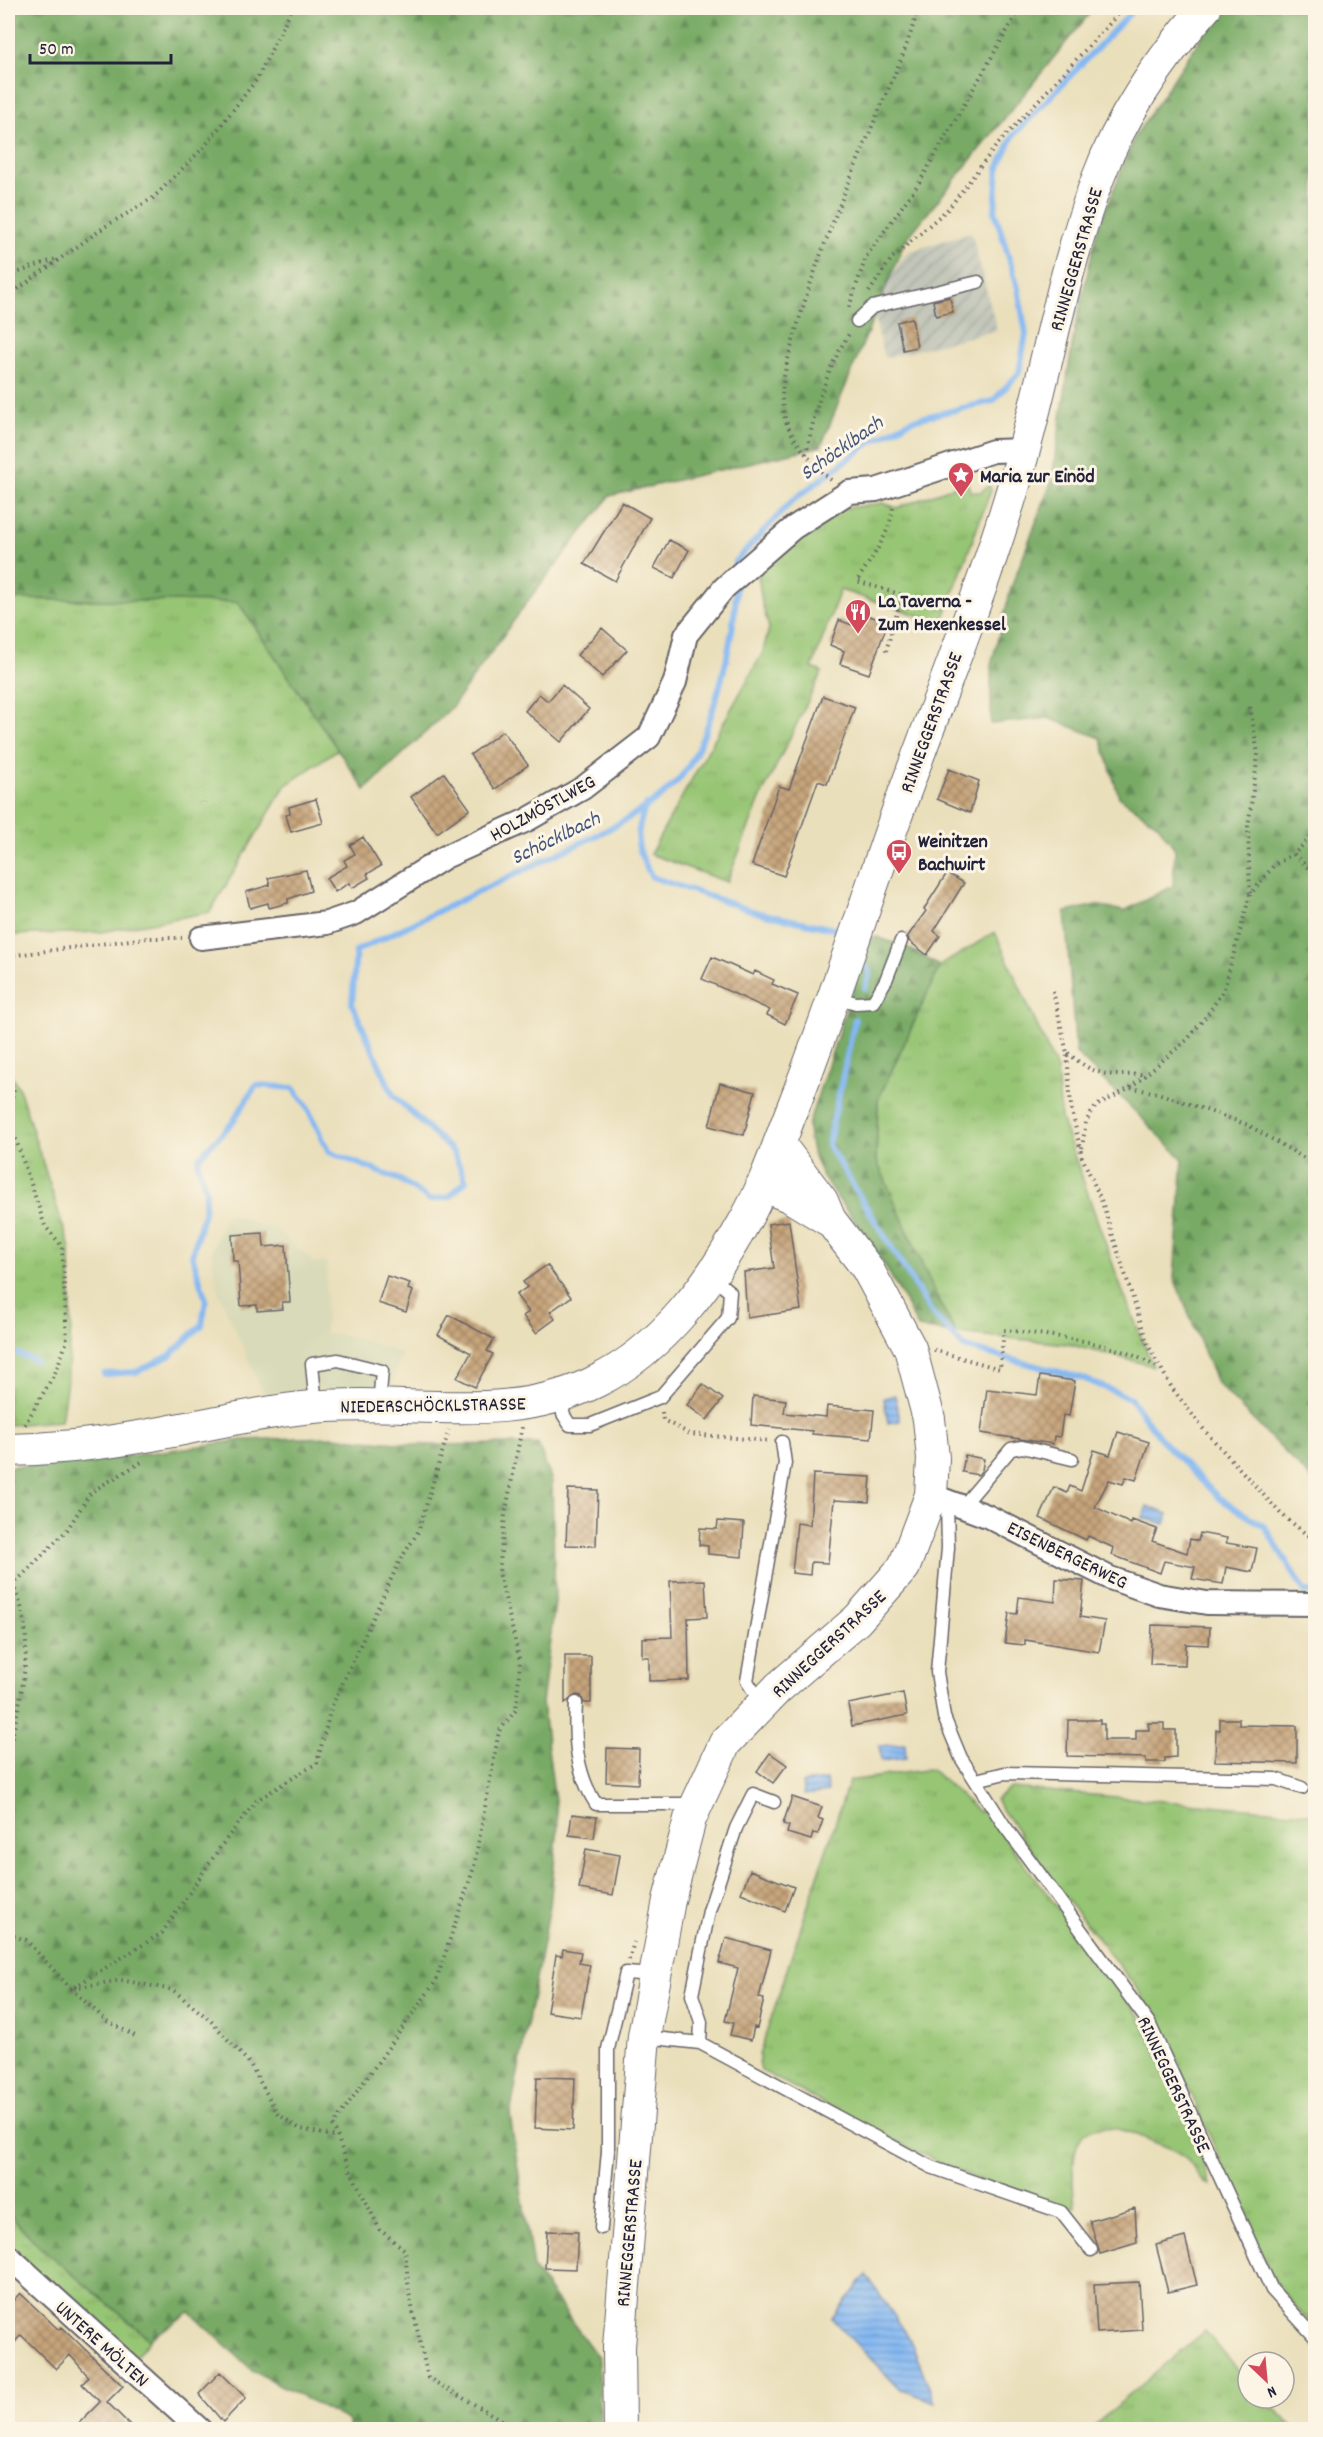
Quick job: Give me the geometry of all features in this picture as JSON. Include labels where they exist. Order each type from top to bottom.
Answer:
[{"type":"main road","name":"RINNEGGERSTRASSE","points":[[830,1220],[791,1197],[762,1185],[834,997],[895,819],[977,595],[1024,450],[1079,236],[1099,175],[1127,117],[1159,66],[1205,8]]},
{"type":"main road","name":"RINNEGGERSTRASSE","points":[[620,2430],[619,2347],[644,2036],[669,1900],[690,1819],[725,1743],[762,1705],[857,1620],[884,1592],[904,1567],[947,1502],[933,1458],[929,1419],[910,1348],[867,1268],[830,1220],[822,1201],[779,1144]]},
{"type":"main road","name":"NIEDERSCHÖCKLSTRASSE","points":[[12,1450],[90,1445],[270,1412],[316,1407],[461,1408],[523,1405],[564,1396],[596,1382],[637,1357],[662,1334],[711,1276],[749,1215],[762,1185]]},
{"type":"street","name":"HOLZMÖSTLWEG","points":[[201,938],[327,923],[356,913],[445,857],[527,820],[583,789],[649,736],[675,682],[686,635],[724,588],[793,528],[849,492],[876,490],[993,451],[1024,450]]},
{"type":"street","name":"EISENBERGERWEG","points":[[947,1502],[1038,1539],[1110,1578],[1159,1595],[1207,1603],[1316,1604]]},
{"type":"street","name":"UNTERE MÖLTEN","points":[[8,2256],[200,2430]]},
{"type":"lane","points":[[852,319],[872,307],[978,282]]},
{"type":"lane","points":[[834,997],[856,1003],[873,1002],[886,980],[902,941]]},
{"type":"lane","points":[[564,1396],[563,1414],[570,1425],[590,1425],[660,1396],[729,1318],[730,1292],[711,1276]]},
{"type":"lane","points":[[316,1407],[312,1364],[338,1360],[382,1371],[379,1406]]},
{"type":"lane","points":[[762,1705],[747,1682],[785,1463],[782,1442]]},
{"type":"lane","points":[[947,1502],[1011,1449],[1022,1447],[1072,1459]]},
{"type":"lane","name":"RINNEGGERSTRASSE","points":[[947,1502],[948,1548],[937,1672],[944,1717],[961,1758],[1004,1825],[1064,1909],[1117,1976],[1149,2023],[1272,2290],[1316,2338]]},
{"type":"lane","points":[[576,1703],[574,1735],[583,1785],[596,1804],[697,1804]]},
{"type":"lane","points":[[976,1780],[1005,1773],[1276,1779],[1302,1788]]},
{"type":"lane","points":[[700,2043],[701,2022],[692,1995],[709,1911],[736,1828],[753,1794],[774,1802]]},
{"type":"lane","points":[[601,2228],[608,2151],[608,2049],[626,1973],[655,1975]]},
{"type":"lane","points":[[644,2036],[700,2043],[931,2167],[1060,2212],[1091,2250]]},
{"type":"path","points":[[8,296],[106,226],[153,198],[205,146],[257,79],[292,8]]},
{"type":"path","points":[[834,483],[816,468],[784,416],[783,379],[806,296],[843,194],[895,76],[918,8]]},
{"type":"path","points":[[852,319],[866,257],[919,183],[1020,8]]},
{"type":"path","points":[[867,295],[892,258],[949,208],[996,146],[1124,8]]},
{"type":"path","points":[[8,276],[63,256]]},
{"type":"path","points":[[806,454],[814,412],[828,372],[845,339],[844,333]]},
{"type":"path","points":[[886,651],[902,595],[856,581],[875,552],[892,517],[895,484]]},
{"type":"path","points":[[1082,1157],[1081,1138],[1086,1121],[1096,1106],[1130,1088],[1144,1074],[1188,1040],[1224,989],[1250,895],[1248,827],[1258,754],[1250,707]]},
{"type":"path","points":[[1250,895],[1275,864],[1294,854],[1316,832]]},
{"type":"path","points":[[1294,854],[1316,876]]},
{"type":"path","points":[[8,956],[146,939],[201,938]]},
{"type":"path","points":[[1053,991],[1067,1053],[1071,1107],[1082,1157],[1102,1202],[1148,1345],[1160,1369],[1205,1431],[1281,1514],[1316,1542]]},
{"type":"path","points":[[1067,1053],[1086,1068],[1108,1076],[1144,1074]]},
{"type":"path","points":[[8,1080],[14,1090],[8,1116],[45,1226],[62,1246],[67,1341],[55,1373],[27,1418],[12,1450]]},
{"type":"path","points":[[1130,1088],[1158,1093],[1248,1125],[1316,1165]]},
{"type":"path","points":[[910,1348],[927,1348],[1000,1369],[1004,1330],[1050,1336],[1144,1359],[1160,1369]]},
{"type":"path","points":[[660,1396],[663,1420],[690,1434],[782,1442]]},
{"type":"path","points":[[513,2430],[514,2427],[428,2378],[409,2293],[405,2250],[380,2230],[349,2168],[333,2125],[436,1982],[474,1867],[500,1731],[516,1710],[520,1662],[499,1572],[505,1515],[521,1438],[523,1405]]},
{"type":"path","points":[[71,1989],[162,1933],[221,1846],[257,1800],[317,1763],[331,1707],[381,1605],[399,1562],[418,1532],[445,1438],[461,1408]]},
{"type":"path","points":[[8,1590],[67,1530],[92,1492],[145,1463],[148,1436]]},
{"type":"path","points":[[8,1756],[27,1656],[21,1601],[12,1584]]},
{"type":"path","points":[[8,1934],[26,1940],[71,1989],[107,2022],[135,2036]]},
{"type":"path","points":[[71,1989],[121,1980],[173,1990],[211,2020],[250,2064],[278,2114],[300,2129],[338,2137]]},
{"type":"shaded area","points":[[971,232],[997,330],[884,358],[871,302],[908,252]]},
{"type":"shaded area","points":[[227,1214],[276,1230],[315,1263],[327,1262],[325,1333],[345,1335],[402,1354],[390,1389],[308,1389],[264,1394],[219,1294],[211,1251]]},
{"type":"green space","points":[[8,8],[1094,8],[905,241],[821,446],[610,496],[530,598],[452,707],[365,790],[238,602],[8,599]]},
{"type":"green space","points":[[1227,8],[1315,8],[1315,1483],[1217,1383],[1174,1278],[1183,1159],[1076,1053],[1065,912],[1096,905],[1124,911],[1173,886],[1175,849],[1158,825],[1119,797],[1101,738],[1048,718],[991,724],[991,665],[1011,588],[1051,483],[1074,333],[1097,231],[1135,136],[1209,26]]},
{"type":"green space","points":[[967,482],[971,492],[981,492],[989,485],[991,490],[942,623],[840,590],[812,668],[822,672],[761,797],[727,882],[650,854],[763,652],[769,628],[762,603],[758,574],[773,554],[831,510],[883,503],[897,508]]},
{"type":"green space","points":[[8,599],[238,602],[338,749],[285,786],[210,912],[101,932],[8,935]]},
{"type":"green space","points":[[995,932],[1057,1070],[1061,1118],[1122,1290],[1153,1366],[1067,1344],[956,1333],[938,1300],[876,1160],[878,1100],[940,966]]},
{"type":"green space","points":[[877,937],[910,949],[940,966],[878,1100],[876,1159],[938,1300],[956,1333],[918,1328],[882,1260],[829,1186],[814,1157],[810,1141],[808,1125],[870,938]]},
{"type":"green space","points":[[8,1071],[19,1088],[70,1248],[71,1325],[68,1374],[61,1421],[8,1425]]},
{"type":"green space","points":[[332,1437],[418,1445],[538,1444],[552,1481],[555,1602],[542,1703],[558,1824],[550,1906],[510,2115],[533,2268],[599,2359],[600,2429],[350,2429],[347,2420],[253,2371],[190,2312],[150,2339],[39,2246],[8,2213],[8,1467],[100,1460],[242,1440]]},
{"type":"green space","points":[[931,1769],[979,1812],[985,1808],[1013,1849],[1140,2016],[1185,2113],[1211,2185],[1199,2177],[1184,2156],[1176,2151],[1122,2130],[1104,2127],[1090,2130],[1081,2138],[1075,2150],[1073,2185],[1075,2207],[1036,2199],[996,2186],[914,2150],[760,2070],[759,2055],[849,1781]]},
{"type":"green space","points":[[1011,1788],[1315,1814],[1315,2328],[1281,2291],[1271,2275],[1173,2052],[1139,1991],[1068,1901],[995,1800]]},
{"type":"green space","points":[[8,2213],[39,2246],[150,2339],[135,2358],[8,2249]]},
{"type":"green space","points":[[1205,2331],[1236,2368],[1236,2410],[1276,2410],[1296,2429],[1090,2429]]},
{"type":"water","points":[[895,1395],[900,1421],[888,1423],[884,1398]]},
{"type":"water","points":[[1147,1506],[1168,1514],[1165,1524],[1143,1518]]},
{"type":"water","points":[[905,1744],[906,1758],[881,1761],[879,1746]]},
{"type":"water","points":[[826,1780],[828,1792],[804,1795],[802,1783]]},
{"type":"water","points":[[866,2275],[909,2337],[935,2402],[900,2389],[832,2319]]},
{"type":"building","points":[[950,297],[953,312],[936,316],[933,301]]},
{"type":"building","points":[[912,318],[917,347],[903,350],[897,322]]},
{"type":"building","points":[[622,502],[650,518],[615,581],[584,564]]},
{"type":"building","points":[[669,540],[689,550],[674,578],[654,568]]},
{"type":"building","name":"La Taverna - Zum Hexenkessel","points":[[857,612],[888,622],[869,674],[840,664],[844,651],[830,645],[839,620],[852,625]]},
{"type":"building","points":[[602,628],[627,650],[602,677],[577,655]]},
{"type":"building","points":[[562,685],[589,709],[561,742],[525,711],[539,694],[548,701]]},
{"type":"building","points":[[823,696],[855,707],[827,784],[818,781],[784,876],[752,865],[779,786],[789,789]]},
{"type":"building","points":[[503,731],[528,765],[495,789],[470,755]]},
{"type":"building","points":[[949,769],[979,781],[970,813],[937,799]]},
{"type":"building","points":[[444,773],[470,809],[437,833],[411,797]]},
{"type":"building","points":[[316,799],[323,823],[291,832],[286,815],[290,814],[289,807]]},
{"type":"building","points":[[363,837],[381,866],[367,874],[369,878],[352,888],[349,883],[335,892],[326,878],[347,866],[344,860],[355,854],[350,845]]},
{"type":"building","points":[[306,870],[311,891],[288,899],[288,903],[269,908],[268,903],[250,908],[246,892],[270,885],[268,878]]},
{"type":"building","points":[[947,873],[964,883],[934,931],[940,936],[927,955],[909,941],[908,936],[926,911],[924,909]]},
{"type":"building","points":[[712,957],[753,975],[755,971],[774,980],[772,984],[798,995],[785,1024],[767,1015],[770,1010],[702,979]]},
{"type":"building","points":[[720,1083],[755,1092],[744,1135],[709,1126]]},
{"type":"building","points":[[789,1221],[801,1310],[747,1318],[744,1272],[774,1268],[768,1224]]},
{"type":"building","points":[[263,1233],[264,1247],[286,1245],[290,1302],[282,1302],[283,1309],[257,1311],[257,1305],[241,1306],[238,1261],[233,1261],[232,1235]]},
{"type":"building","points":[[547,1265],[571,1297],[550,1312],[555,1319],[536,1333],[523,1316],[529,1312],[516,1295],[527,1287],[523,1282]]},
{"type":"building","points":[[387,1276],[410,1283],[408,1289],[413,1291],[406,1312],[378,1303]]},
{"type":"building","points":[[449,1315],[494,1339],[487,1351],[493,1354],[475,1387],[457,1378],[471,1353],[438,1335]]},
{"type":"building","points":[[1040,1376],[1075,1381],[1069,1416],[1063,1415],[1060,1437],[1054,1436],[1053,1444],[981,1433],[987,1389],[1037,1395]]},
{"type":"building","points":[[703,1384],[723,1399],[707,1420],[687,1405]]},
{"type":"building","points":[[753,1396],[786,1400],[784,1413],[826,1417],[827,1406],[874,1410],[871,1439],[812,1434],[812,1431],[751,1425]]},
{"type":"building","points":[[1118,1432],[1149,1442],[1136,1480],[1126,1477],[1123,1484],[1109,1480],[1095,1507],[1131,1524],[1132,1520],[1157,1529],[1152,1541],[1187,1553],[1190,1539],[1198,1541],[1200,1533],[1227,1538],[1226,1543],[1257,1548],[1252,1572],[1226,1567],[1223,1584],[1192,1579],[1195,1567],[1164,1561],[1160,1573],[1112,1555],[1114,1548],[1088,1536],[1086,1540],[1040,1518],[1054,1487],[1067,1493],[1070,1486],[1081,1491],[1094,1450],[1110,1455]]},
{"type":"building","points":[[965,1455],[984,1459],[982,1470],[978,1475],[962,1472]]},
{"type":"building","points":[[813,1474],[871,1477],[869,1502],[834,1500],[828,1563],[811,1562],[810,1575],[792,1573],[797,1523],[810,1525]]},
{"type":"building","points":[[568,1489],[598,1490],[596,1546],[566,1545]]},
{"type":"building","points":[[718,1521],[744,1523],[742,1557],[708,1554],[708,1546],[699,1545],[700,1528],[717,1529]]},
{"type":"building","points":[[1056,1579],[1084,1581],[1080,1617],[1105,1621],[1099,1652],[1025,1640],[1025,1645],[1005,1643],[1009,1613],[1017,1614],[1019,1597],[1055,1602]]},
{"type":"building","points":[[705,1580],[707,1617],[688,1618],[689,1680],[649,1681],[649,1657],[642,1657],[642,1638],[672,1637],[670,1581]]},
{"type":"building","points":[[1152,1625],[1210,1627],[1209,1645],[1186,1644],[1185,1665],[1150,1664]]},
{"type":"building","points":[[565,1656],[591,1656],[591,1703],[584,1703],[581,1696],[576,1695],[565,1703]]},
{"type":"building","points":[[903,1693],[907,1715],[852,1726],[848,1704]]},
{"type":"building","points":[[1220,1719],[1239,1719],[1239,1725],[1297,1726],[1297,1763],[1215,1761],[1216,1730],[1220,1730]]},
{"type":"building","points":[[1068,1720],[1100,1720],[1100,1724],[1104,1724],[1104,1740],[1136,1740],[1136,1730],[1149,1730],[1148,1723],[1164,1723],[1164,1730],[1176,1730],[1176,1757],[1165,1758],[1165,1762],[1146,1762],[1146,1758],[1067,1756]]},
{"type":"building","points":[[607,1748],[639,1749],[638,1784],[606,1782]]},
{"type":"building","points":[[770,1753],[787,1765],[773,1783],[757,1771]]},
{"type":"building","points":[[792,1797],[822,1807],[818,1818],[823,1820],[818,1834],[813,1833],[811,1840],[787,1833],[789,1826],[783,1824]]},
{"type":"building","points":[[572,1814],[597,1817],[594,1838],[569,1835]]},
{"type":"building","points":[[586,1849],[620,1855],[613,1895],[579,1889]]},
{"type":"building","points":[[750,1870],[794,1887],[785,1911],[741,1893]]},
{"type":"building","points":[[726,1938],[771,1950],[759,1998],[764,1999],[757,2028],[754,2027],[751,2040],[730,2035],[733,2023],[725,2021],[738,1968],[719,1963]]},
{"type":"building","points":[[563,1949],[581,1952],[579,1963],[590,1965],[581,2017],[547,2012],[556,1955],[562,1956]]},
{"type":"building","points":[[537,2077],[575,2078],[573,2130],[535,2128]]},
{"type":"building","points":[[1135,2208],[1137,2243],[1100,2254],[1090,2221]]},
{"type":"building","points":[[547,2231],[578,2232],[576,2269],[545,2268]]},
{"type":"building","points":[[1185,2237],[1197,2285],[1168,2292],[1156,2245]]},
{"type":"building","points":[[1139,2282],[1142,2330],[1097,2333],[1094,2284]]},
{"type":"building","points":[[20,2293],[59,2330],[62,2327],[123,2386],[107,2402],[135,2430],[72,2430],[100,2402],[82,2384],[89,2377],[70,2355],[56,2369],[21,2335],[8,2350],[8,2306]]},
{"type":"building","points":[[220,2372],[246,2398],[223,2422],[199,2394]]},
{"type":"waterway","name":"Schöcklbach","points":[[735,570],[735,562],[792,501],[868,444],[912,420],[993,401],[1019,373],[1026,334],[1018,288],[995,212],[998,169],[1013,136],[1135,8]]},
{"type":"waterway","name":"Schöcklbach","points":[[104,1374],[136,1372],[169,1356],[202,1325],[206,1300],[192,1255],[204,1213],[206,1191],[198,1164],[199,1157],[232,1123],[256,1085],[293,1088],[305,1103],[329,1152],[400,1180],[430,1200],[449,1197],[466,1181],[454,1153],[393,1095],[352,1004],[356,951],[614,826],[650,805],[679,779],[701,741],[720,687],[732,631],[736,586]]},
{"type":"waterway","points":[[646,805],[639,826],[638,842],[642,858],[652,877],[759,913],[843,931]]},
{"type":"waterway","points":[[865,988],[870,973],[866,967]]},
{"type":"waterway","points":[[855,1019],[828,1145],[932,1313],[964,1347],[1082,1378],[1130,1398],[1164,1443],[1219,1498],[1265,1527],[1305,1592],[1316,1592]]},
{"type":"waterway","name":"Schöcklbach","points":[[8,1350],[36,1361]]},
{"type":"place","name":"Maria zur Einöd","points":[[961,498]]},
{"type":"place","name":"La Taverna - Zum Hexenkessel","points":[[858,635]]},
{"type":"place","name":"Weinitzen Bachwirt","points":[[899,875]]}]
